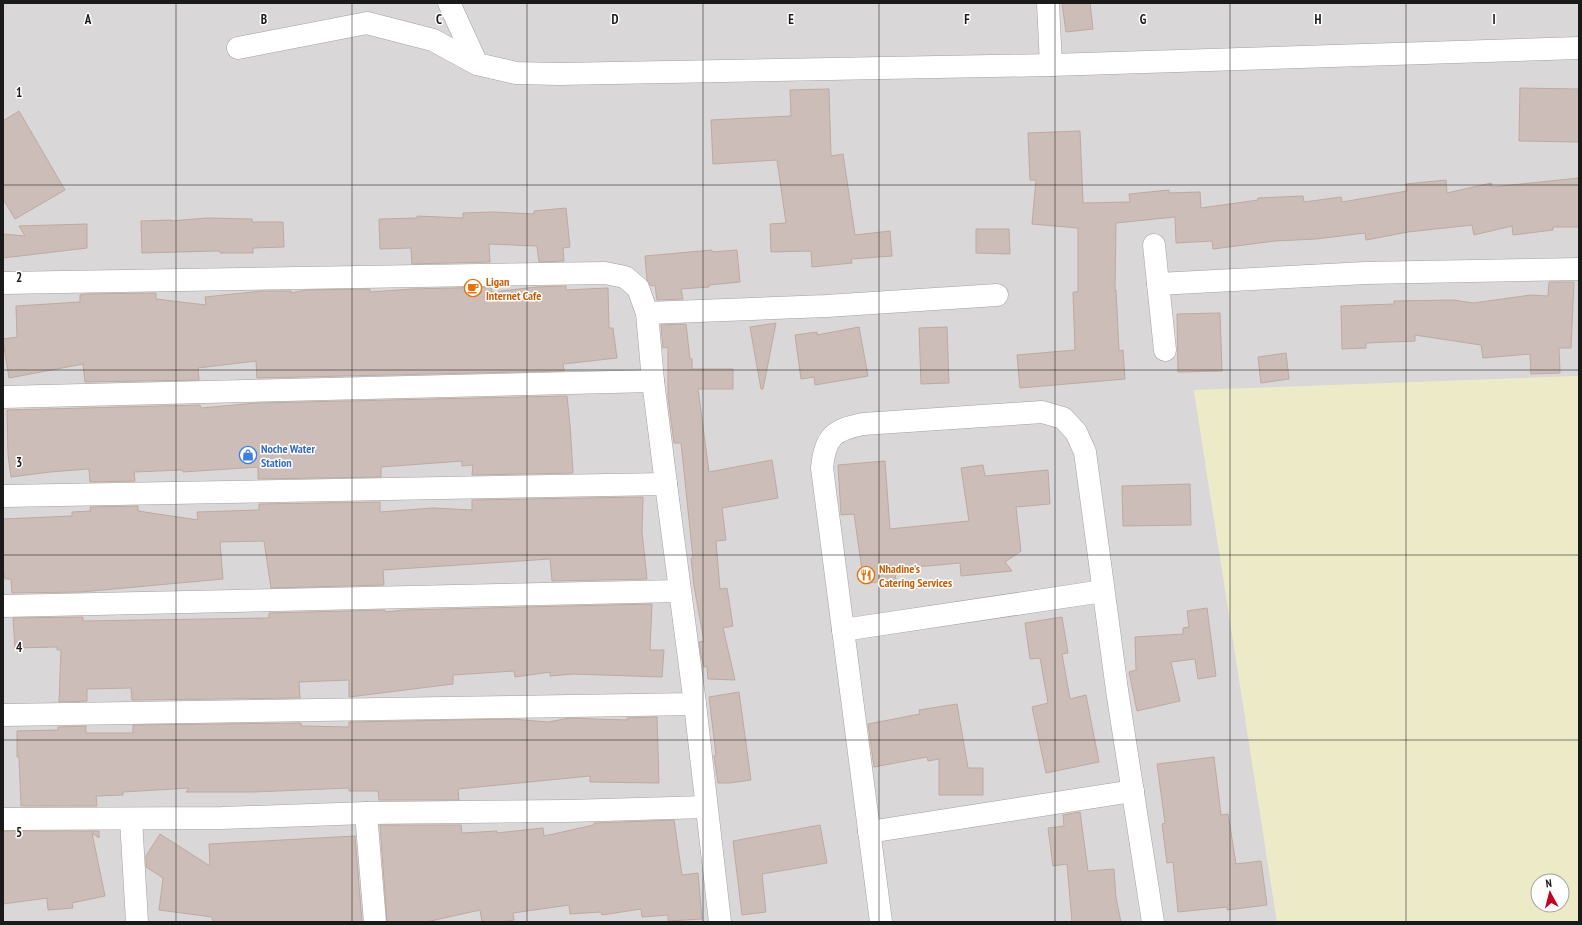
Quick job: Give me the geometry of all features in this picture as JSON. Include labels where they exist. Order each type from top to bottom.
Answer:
[{"type":"street","points":[[449,3],[477,64]]},
{"type":"street","points":[[1048,3],[1051,65]]},
{"type":"street","points":[[238,48],[367,24],[433,40],[477,64],[516,73],[558,74],[1051,65],[1579,48]]},
{"type":"street","points":[[1154,244],[1165,350]]},
{"type":"street","points":[[1158,284],[1366,273],[1579,269]]},
{"type":"street","points":[[3,283],[605,273],[625,277],[638,288],[647,313],[653,381],[679,591],[695,704],[720,922]]},
{"type":"street","points":[[647,313],[826,306],[997,295]]},
{"type":"street","points":[[3,397],[653,381]]},
{"type":"street","points":[[881,922],[822,468],[824,450],[831,437],[845,428],[863,424],[1042,412],[1063,418],[1076,432],[1085,452],[1103,591],[1153,922]]},
{"type":"street","points":[[3,496],[666,484]]},
{"type":"street","points":[[3,606],[679,591]]},
{"type":"street","points":[[843,630],[1103,591]]},
{"type":"street","points":[[3,715],[695,704]]},
{"type":"street","points":[[870,832],[1133,791]]},
{"type":"street","points":[[3,819],[222,818],[366,813],[568,811],[706,807]]},
{"type":"street","points":[[366,813],[375,922]]},
{"type":"street","points":[[131,819],[136,922]]},
{"type":"shaded area","points":[[3,3],[1579,3],[1579,376],[1194,391],[1277,922],[3,922]]},
{"type":"shaded area","points":[[1579,376],[1579,922],[1277,922],[1194,390]]},
{"type":"building","points":[[1062,3],[1090,3],[1093,29],[1066,32]]},
{"type":"building","points":[[1520,88],[1579,89],[1579,142],[1519,141]]},
{"type":"building","points":[[829,89],[831,156],[843,154],[855,235],[890,231],[892,256],[851,259],[852,263],[812,267],[811,251],[771,252],[770,224],[786,223],[777,160],[713,164],[711,120],[791,116],[790,90]]},
{"type":"building","points":[[19,111],[65,190],[15,219],[3,199],[3,121]]},
{"type":"building","points":[[1080,131],[1083,203],[1130,202],[1129,194],[1169,190],[1169,193],[1200,192],[1201,208],[1258,200],[1258,198],[1303,196],[1304,202],[1341,197],[1342,202],[1407,191],[1406,184],[1446,180],[1447,193],[1491,183],[1492,187],[1579,178],[1579,227],[1553,227],[1553,230],[1513,235],[1512,226],[1474,235],[1472,225],[1408,232],[1366,240],[1365,233],[1316,239],[1275,241],[1213,249],[1212,241],[1176,243],[1175,217],[1116,223],[1115,290],[1119,351],[1123,350],[1125,379],[1020,388],[1017,355],[1075,350],[1073,292],[1078,292],[1078,228],[1032,224],[1036,180],[1030,180],[1028,133]]},
{"type":"building","points":[[566,208],[570,247],[563,248],[564,261],[539,262],[537,246],[489,244],[490,262],[412,264],[411,248],[380,249],[379,219],[417,218],[417,216],[463,218],[463,213],[493,212],[534,214],[534,211]]},
{"type":"building","points":[[207,218],[252,219],[252,222],[283,222],[284,247],[253,248],[253,253],[220,253],[220,251],[216,251],[142,253],[141,221],[171,221]]},
{"type":"building","points":[[87,224],[87,248],[3,258],[3,234],[25,236],[19,226]]},
{"type":"building","points":[[976,229],[1009,229],[1010,254],[976,253]]},
{"type":"building","points":[[712,250],[712,252],[737,250],[740,282],[709,285],[709,287],[681,289],[683,299],[657,300],[655,285],[651,286],[647,280],[645,256]]},
{"type":"building","points":[[1549,282],[1574,282],[1571,348],[1559,348],[1560,373],[1531,374],[1530,354],[1483,358],[1481,345],[1415,335],[1415,341],[1366,343],[1366,348],[1342,349],[1341,306],[1394,304],[1394,301],[1453,300],[1473,303],[1531,295],[1548,296]]},
{"type":"building","points":[[566,286],[566,290],[608,288],[609,328],[613,328],[617,358],[563,364],[564,371],[257,378],[256,361],[198,368],[199,380],[85,382],[83,364],[9,378],[3,341],[3,339],[17,337],[16,306],[80,302],[80,295],[84,294],[156,293],[156,299],[206,305],[205,297],[262,291],[291,291],[291,293],[306,290],[370,289],[370,292],[412,289],[491,287],[492,292],[536,287]]},
{"type":"building","points":[[1220,313],[1222,371],[1178,372],[1177,314]]},
{"type":"building","points":[[776,323],[763,389],[761,389],[750,327]]},
{"type":"building","points":[[686,324],[690,359],[692,359],[692,369],[733,369],[733,389],[698,389],[709,472],[772,460],[778,498],[722,508],[726,540],[716,541],[720,589],[727,588],[733,626],[723,628],[735,680],[708,679],[707,666],[704,667],[699,642],[704,641],[694,586],[691,558],[693,558],[681,443],[674,443],[668,397],[668,347],[663,348],[661,325]]},
{"type":"building","points":[[859,327],[868,376],[815,385],[814,377],[801,379],[795,335],[817,332],[817,335]]},
{"type":"building","points":[[947,327],[949,383],[921,384],[919,328]]},
{"type":"building","points":[[1286,353],[1289,379],[1261,383],[1258,357]]},
{"type":"building","points":[[567,396],[573,473],[472,475],[473,465],[462,466],[462,461],[381,467],[381,477],[258,479],[258,467],[183,472],[182,470],[134,472],[135,481],[90,482],[89,469],[11,477],[8,455],[7,410],[200,405],[201,408],[258,403]]},
{"type":"building","points":[[885,461],[890,529],[969,521],[961,468],[983,465],[985,476],[1048,470],[1050,504],[1016,507],[1021,551],[1005,562],[1012,571],[961,576],[960,563],[894,569],[896,579],[864,584],[854,514],[841,515],[838,465]]},
{"type":"building","points":[[1190,484],[1191,525],[1123,526],[1122,486]]},
{"type":"building","points":[[643,497],[642,532],[647,579],[552,581],[550,559],[383,570],[384,585],[271,588],[264,541],[220,542],[223,579],[81,592],[12,593],[11,579],[5,579],[3,568],[3,519],[72,516],[72,512],[91,511],[90,507],[138,506],[138,511],[198,520],[197,512],[259,510],[259,504],[380,502],[380,512],[433,508],[472,510],[472,500]]},
{"type":"building","points":[[652,604],[650,650],[664,650],[662,677],[573,674],[550,676],[550,672],[515,677],[514,671],[453,675],[453,684],[349,697],[349,680],[299,682],[300,698],[132,700],[131,688],[87,689],[87,701],[59,702],[61,650],[57,650],[57,647],[15,648],[13,618],[83,617],[83,621],[269,618],[269,613],[385,610],[385,612],[404,610]]},
{"type":"building","points":[[1207,608],[1216,676],[1198,679],[1195,659],[1171,662],[1180,701],[1137,711],[1129,672],[1136,670],[1135,637],[1183,634],[1183,628],[1189,627],[1187,611]]},
{"type":"building","points":[[1062,617],[1068,653],[1062,654],[1070,699],[1086,695],[1099,762],[1046,773],[1032,707],[1048,703],[1040,658],[1030,659],[1025,623]]},
{"type":"building","points":[[739,692],[751,780],[718,783],[709,697]]},
{"type":"building","points":[[957,704],[968,768],[983,768],[983,795],[939,795],[939,759],[928,761],[927,757],[874,767],[868,724],[920,714],[919,710]]},
{"type":"building","points":[[657,717],[659,783],[590,782],[590,776],[458,789],[459,800],[379,800],[378,791],[349,791],[349,788],[254,792],[186,792],[189,788],[123,792],[123,795],[96,796],[97,806],[21,806],[19,757],[17,757],[17,731],[58,730],[58,727],[86,726],[86,733],[133,733],[133,725],[301,723],[301,726],[349,727],[349,722],[512,719],[548,722],[570,718],[627,720],[627,718]]},
{"type":"building","points":[[1214,757],[1221,815],[1228,814],[1236,864],[1261,861],[1267,905],[1227,910],[1227,907],[1178,912],[1173,862],[1167,863],[1162,824],[1165,823],[1157,764]]},
{"type":"building","points":[[1080,812],[1088,871],[1114,869],[1116,898],[1121,922],[1072,922],[1067,864],[1053,866],[1048,828],[1064,826],[1063,815]]},
{"type":"building","points":[[674,820],[682,875],[698,873],[702,919],[668,921],[668,915],[642,917],[641,909],[602,915],[601,912],[570,914],[569,905],[513,913],[514,920],[500,922],[482,922],[480,910],[426,922],[387,922],[380,825],[461,825],[462,833],[497,831],[497,833],[543,828],[544,836],[594,825],[594,823]]},
{"type":"building","points":[[820,825],[827,863],[762,874],[766,912],[742,915],[733,841]]},
{"type":"building","points":[[3,831],[99,831],[99,838],[92,833],[105,896],[72,903],[73,908],[48,910],[47,898],[3,904]]},
{"type":"building","points":[[160,834],[210,866],[209,844],[355,836],[362,922],[213,922],[212,917],[159,910],[163,878],[146,867],[146,856]]},
{"type":"place","name":"Ligan Internet Cafe","points":[[473,288]]},
{"type":"place","name":"Noche Water Station","points":[[248,455]]},
{"type":"place","name":"Nhadine's Catering Services","points":[[866,575]]}]
